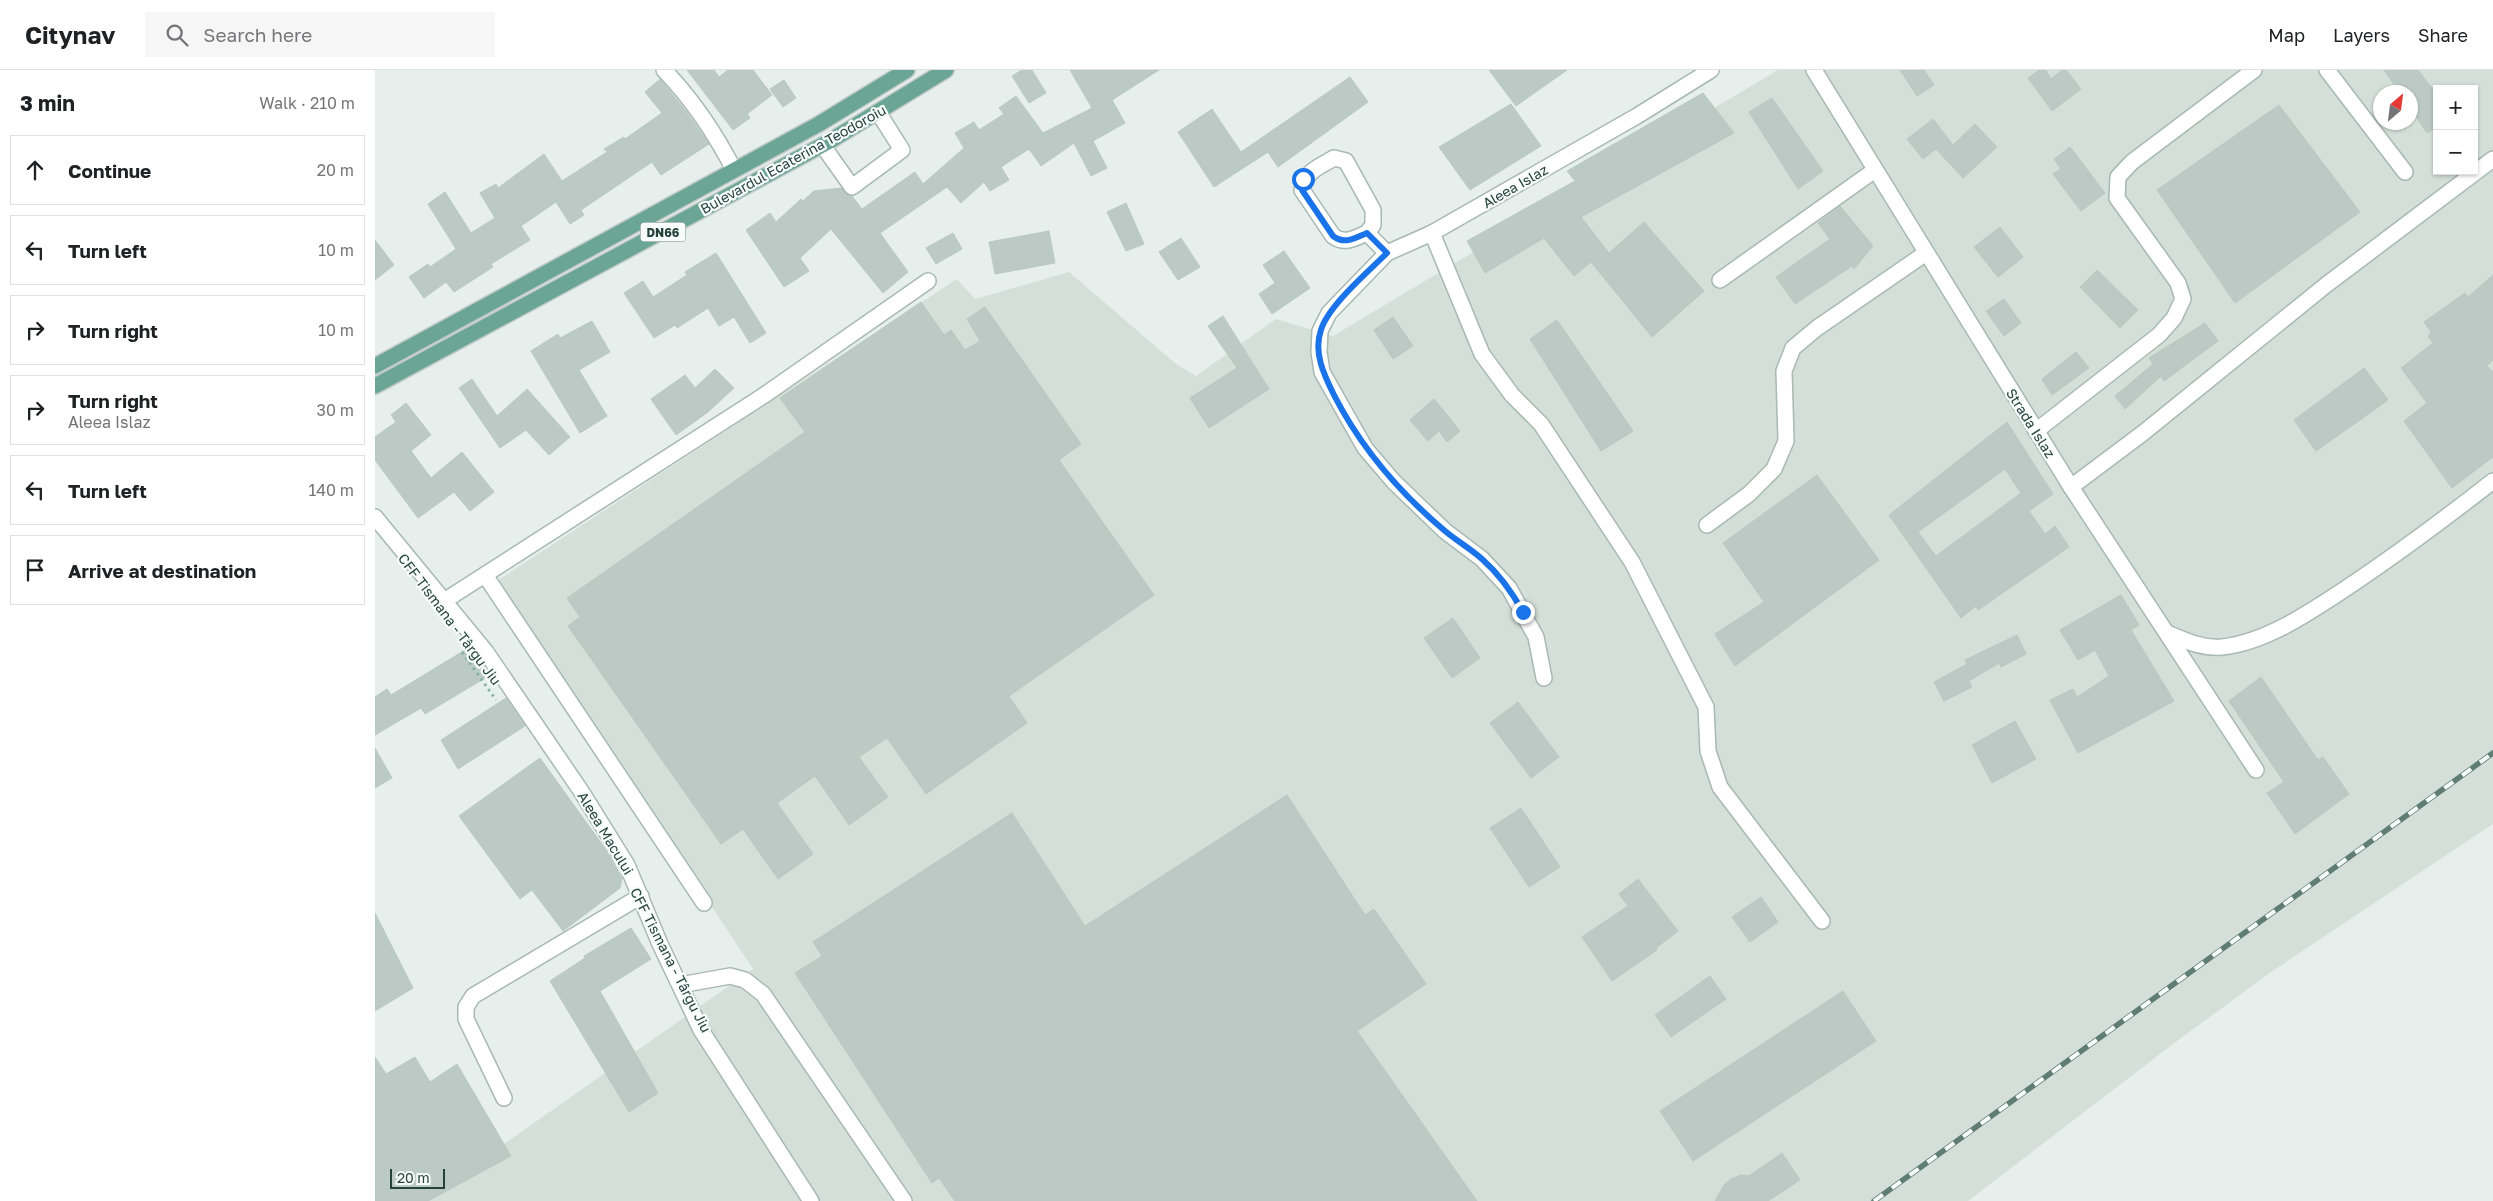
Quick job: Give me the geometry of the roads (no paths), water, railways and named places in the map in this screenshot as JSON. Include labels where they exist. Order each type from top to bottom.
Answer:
[{"type":"main road","name":"Bulevardul Ecaterina Teodoroiu","points":[[375,366],[819,124],[907,70]]},
{"type":"main road","name":"Bulevardul Ecaterina Teodoroiu","points":[[375,386],[826,144],[946,70]]},
{"type":"main road","points":[[819,124],[826,144]]},
{"type":"street","points":[[664,70],[690,97],[734,170]]},
{"type":"street","name":"Aleea Islaz","points":[[1545,678],[1536,637],[1509,588],[1482,559],[1445,531],[1394,482],[1365,448],[1344,414],[1322,372],[1319,352],[1320,331],[1329,313],[1387,253],[1432,233],[1637,116],[1711,70]]},
{"type":"street","name":"Strada Islaz","points":[[1814,70],[2071,487],[2256,770]]},
{"type":"street","points":[[2036,431],[2159,335],[2174,318],[2183,298],[2178,283],[2117,198],[2118,177],[2132,162],[2254,70]]},
{"type":"street","points":[[2327,70],[2405,172]]},
{"type":"street","points":[[826,144],[852,187],[902,150],[878,112]]},
{"type":"street","points":[[1334,158],[1346,162],[1373,210],[1373,225],[1367,233],[1347,241],[1338,240],[1333,236],[1302,190],[1303,179],[1310,172],[1334,158]]},
{"type":"street","points":[[2071,487],[2143,434],[2326,285],[2493,159]]},
{"type":"street","points":[[1719,280],[1875,170]]},
{"type":"street","points":[[1367,233],[1387,253]]},
{"type":"street","points":[[1432,233],[1482,354],[1513,394],[1541,424],[1632,562],[1706,707],[1708,752],[1720,786],[1822,921]]},
{"type":"street","points":[[1707,525],[1749,494],[1774,469],[1786,441],[1783,371],[1793,348],[1817,328],[1926,253]]},
{"type":"street","points":[[444,602],[763,396],[928,281]]},
{"type":"street","points":[[2167,633],[2194,645],[2221,647],[2253,639],[2284,625],[2318,607],[2382,564],[2493,481]]},
{"type":"street","name":"Aleea Macului","points":[[375,517],[486,652],[581,791],[627,865],[679,985],[701,1030],[811,1201]]},
{"type":"street","points":[[485,575],[704,903]]},
{"type":"street","points":[[504,1098],[466,1019],[466,1007],[473,996],[641,896]]},
{"type":"street","points":[[679,985],[729,976],[745,980],[763,994],[904,1201]]},
{"type":"railway","points":[[1874,1201],[2493,753]]}]
